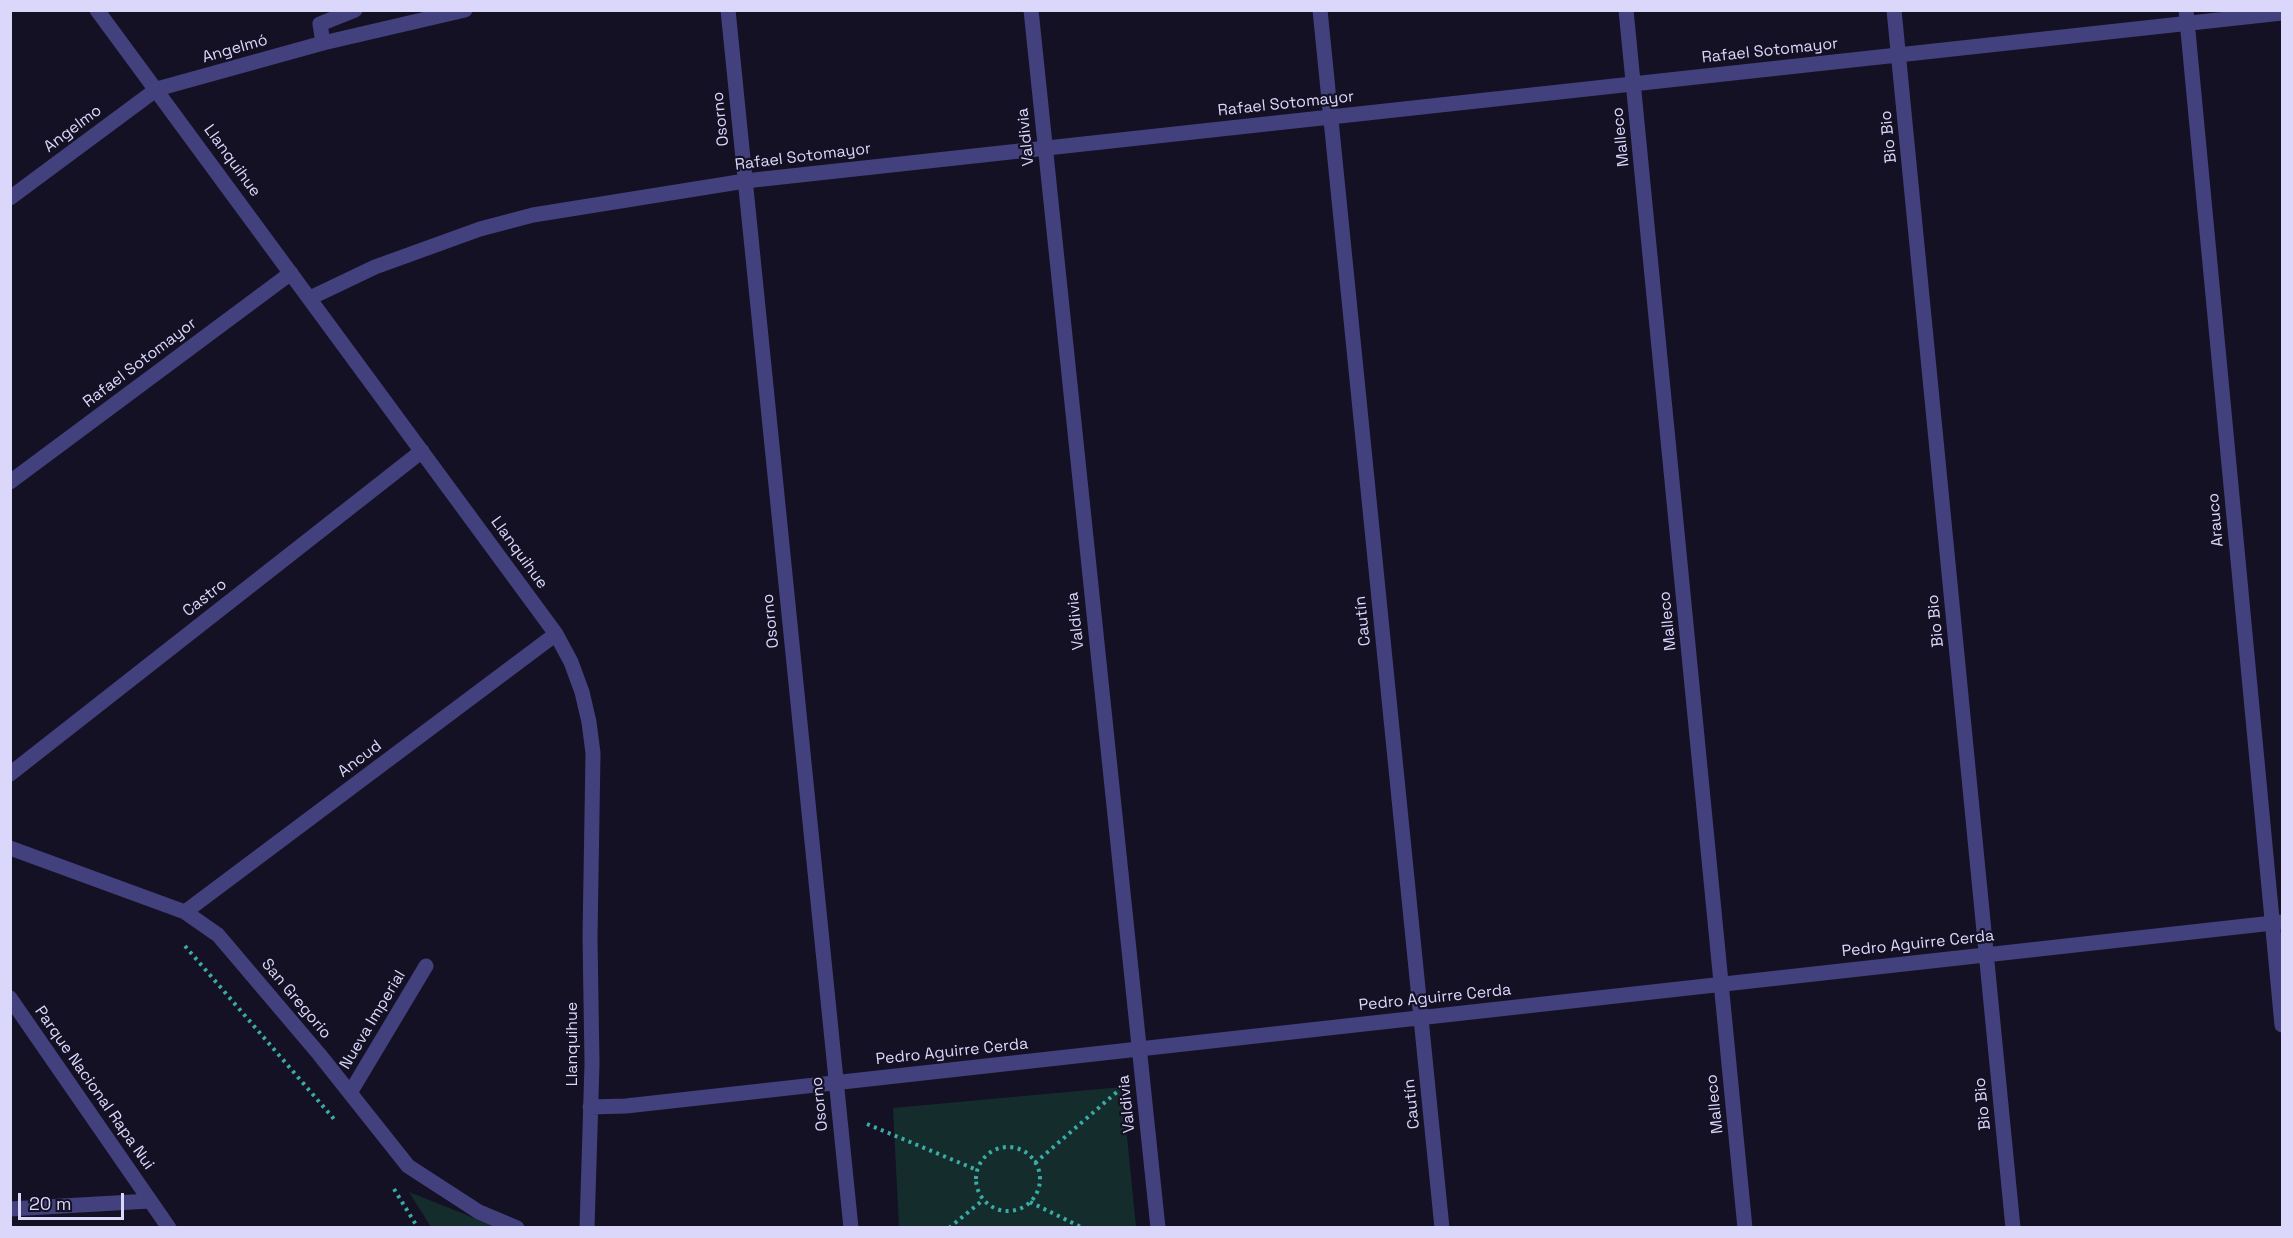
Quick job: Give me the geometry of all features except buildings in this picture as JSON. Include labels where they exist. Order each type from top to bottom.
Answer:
[{"type":"street","name":"Llanquihue","points":[[97,10],[556,634],[571,662],[590,722],[593,753],[587,1227]]},
{"type":"street","points":[[323,43],[320,24],[355,10]]},
{"type":"street","name":"Angelmó","points":[[157,90],[323,43],[465,10]]},
{"type":"street","name":"Osorno","points":[[728,10],[850,1227]]},
{"type":"street","name":"Valdivia","points":[[1031,10],[1158,1227]]},
{"type":"street","name":"Cautín","points":[[1320,10],[1442,1227]]},
{"type":"street","name":"Malleco","points":[[1626,10],[1745,1227]]},
{"type":"street","name":"Bio Bio","points":[[1894,10],[2013,1227]]},
{"type":"street","name":"Rafael Sotomayor","points":[[310,298],[375,267],[480,228],[534,215],[745,181],[1899,55],[2186,17],[2283,13]]},
{"type":"street","name":"Arauco","points":[[2186,17],[2278,922],[2283,1025]]},
{"type":"street","name":"Angelmo","points":[[10,198],[157,90]]},
{"type":"street","name":"Rafael Sotomayor","points":[[10,482],[291,273]]},
{"type":"street","name":"Castro","points":[[10,774],[422,451]]},
{"type":"street","name":"Ancud","points":[[185,912],[556,634]]},
{"type":"street","name":"San Gregorio","points":[[10,848],[185,912],[218,935],[350,1092],[408,1166],[479,1212],[517,1227]]},
{"type":"street","name":"Pedro Aguirre Cerda","points":[[590,1107],[626,1106],[836,1083],[2278,922]]},
{"type":"street","name":"Nueva Imperial","points":[[350,1092],[426,966]]},
{"type":"street","name":"Parque Nacional Rapa Nui","points":[[10,998],[169,1227]]},
{"type":"street","points":[[10,1209],[150,1201]]},
{"type":"path","points":[[185,946],[338,1123]]},
{"type":"path","points":[[1035,1163],[1141,1071]]},
{"type":"path","points":[[839,1113],[977,1170]]},
{"type":"path","points":[[1008,1147],[1019,1149],[1035,1163],[1039,1173],[1037,1194],[1022,1208],[1001,1211],[991,1207],[983,1200],[975,1181],[977,1170],[988,1154],[1008,1147]]},
{"type":"path","points":[[390,1183],[418,1227]]},
{"type":"path","points":[[949,1227],[983,1200]]},
{"type":"path","points":[[1030,1202],[1083,1227]]},
{"type":"green space","points":[[1122,1087],[1136,1227],[899,1227],[893,1108]]},
{"type":"green space","points":[[409,1192],[497,1227],[431,1227]]}]
